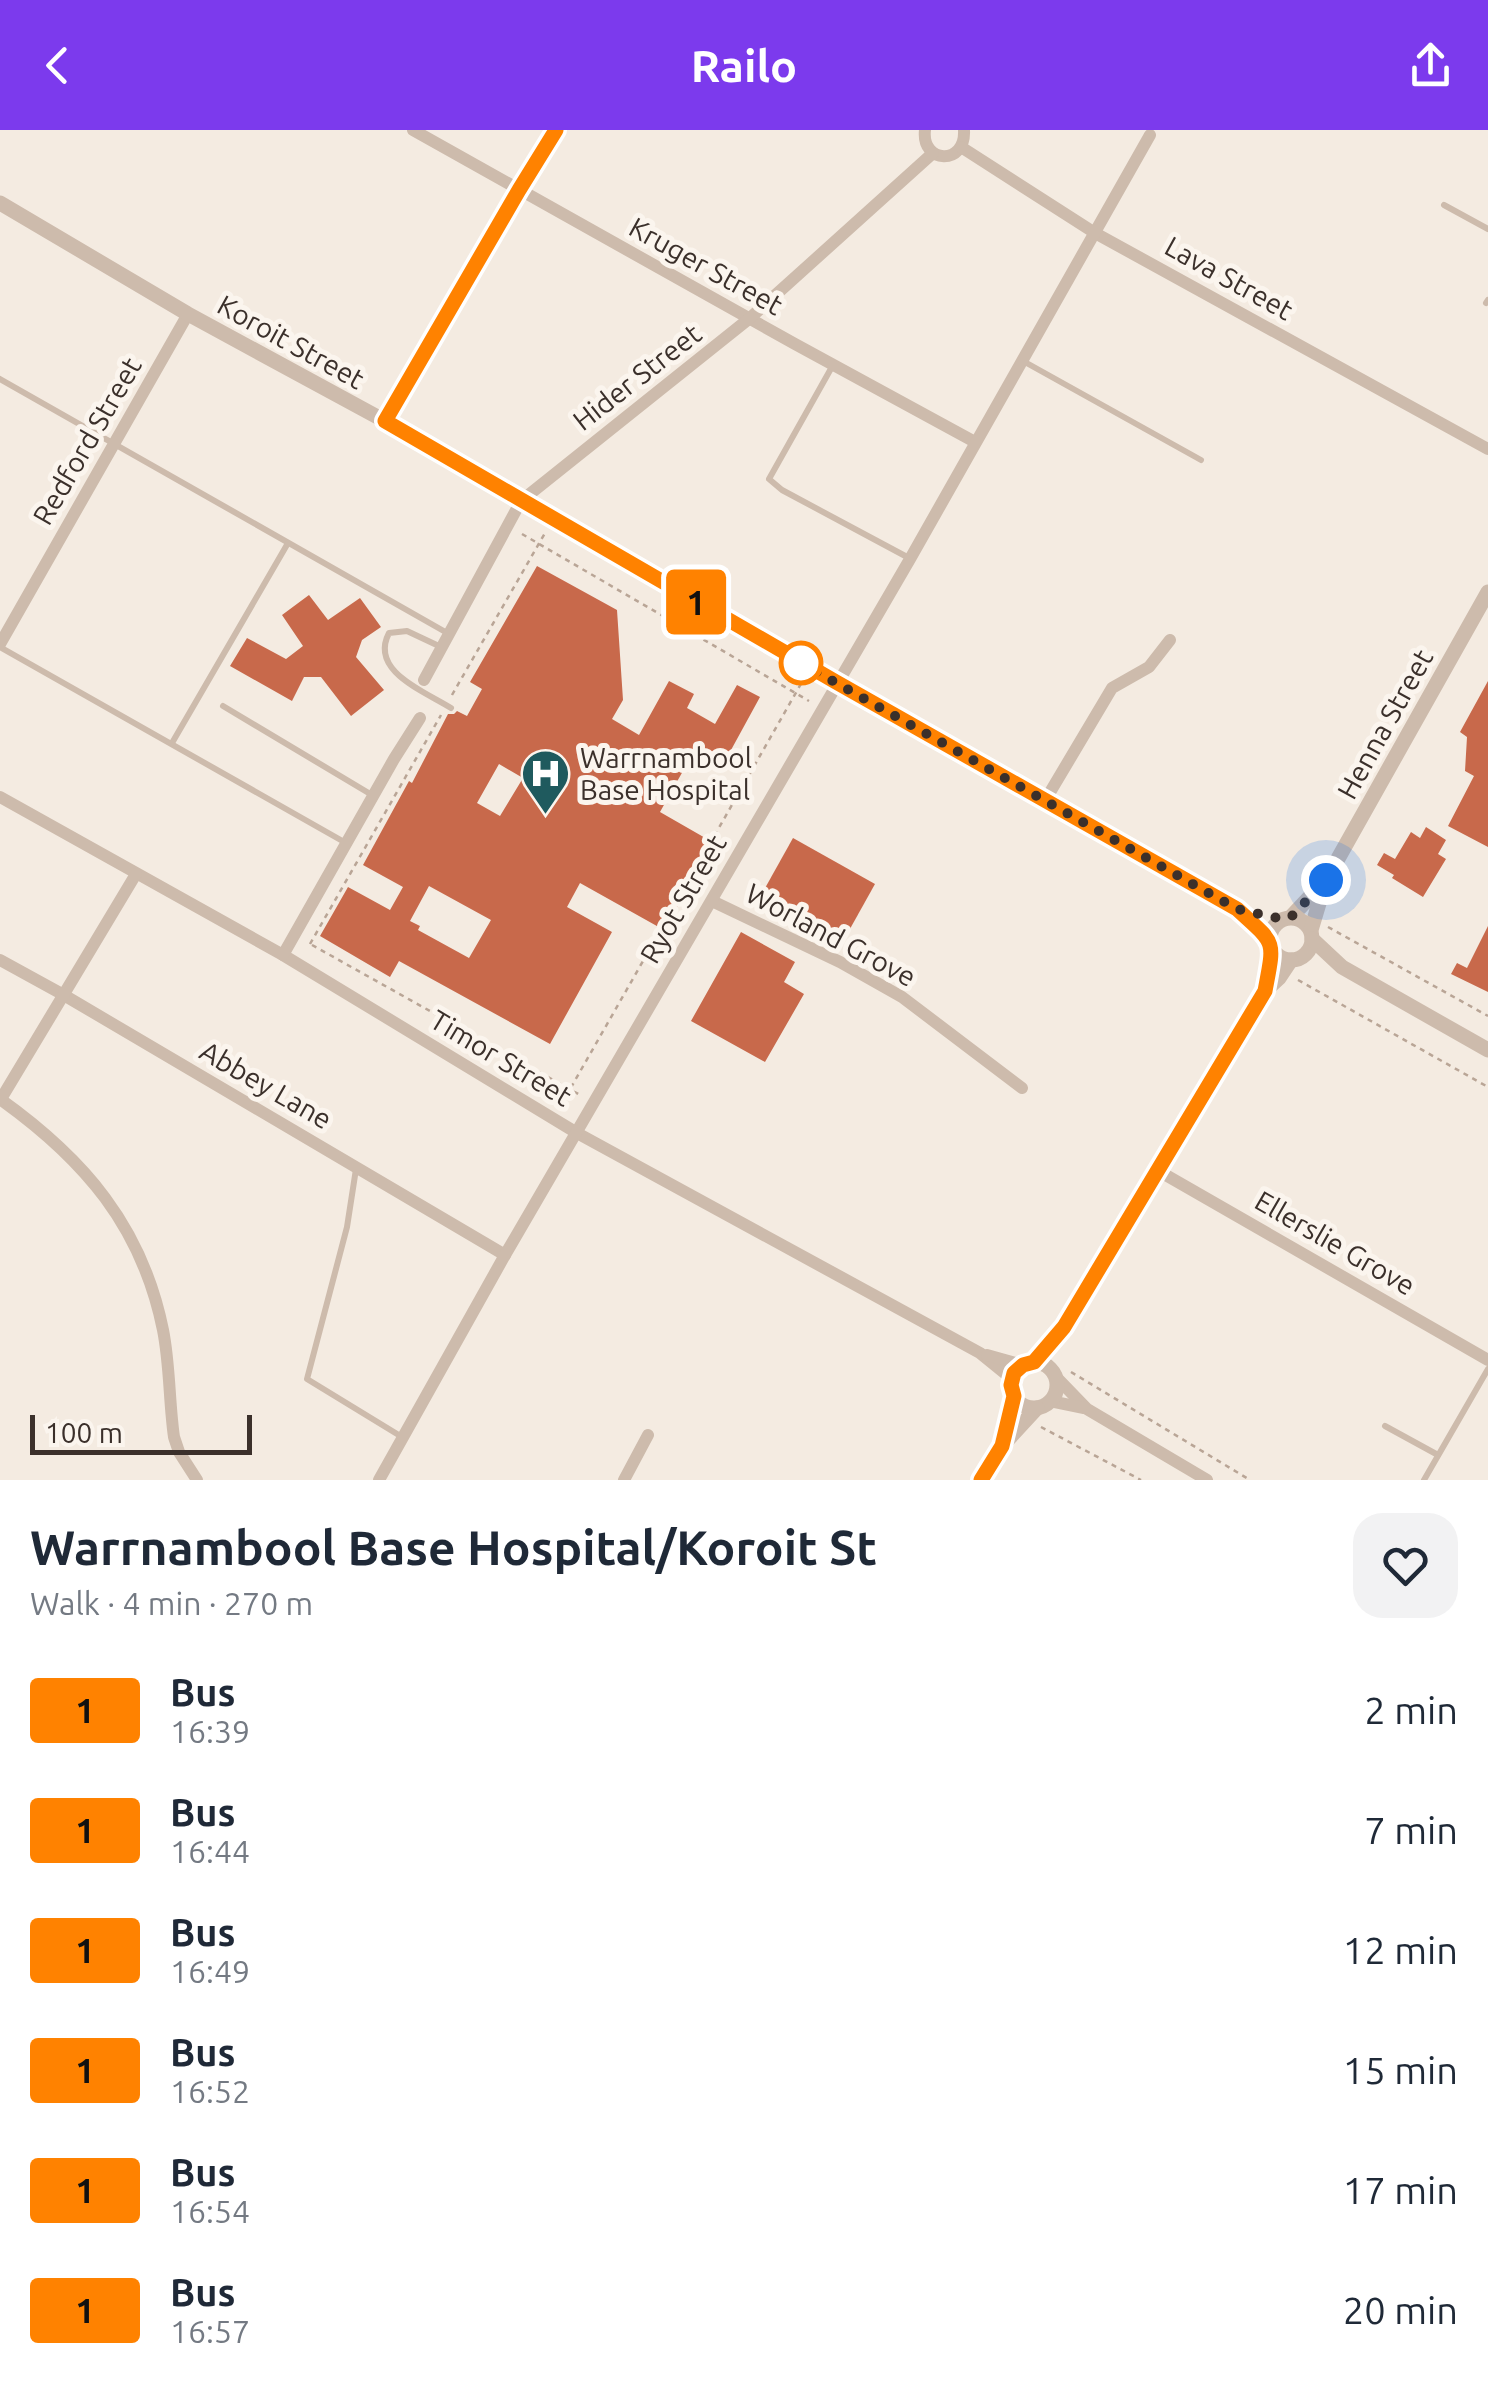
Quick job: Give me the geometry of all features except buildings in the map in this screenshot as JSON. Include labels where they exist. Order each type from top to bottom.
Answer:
[{"type":"street","name":"Kruger Street","points":[[414,130],[976,442]]},
{"type":"street","points":[[385,421],[556,130]]},
{"type":"street","points":[[925,130],[926,144],[933,152],[945,156],[962,147],[964,130]]},
{"type":"street","name":"Ryot Street","points":[[378,1480],[1150,135]]},
{"type":"street","name":"Lava Street","points":[[962,147],[1095,233],[1485,449]]},
{"type":"street","name":"Hider Street","points":[[424,680],[521,500],[750,318],[933,152]]},
{"type":"street","name":"Koroit Street","points":[[0,203],[188,314],[385,421],[810,668],[1237,909],[1271,944]]},
{"type":"street","name":"Redford Street","points":[[0,646],[188,314]]},
{"type":"street","name":"Henna Street","points":[[1312,930],[1326,880],[1488,592]]},
{"type":"street","points":[[1046,800],[1112,688],[1150,667],[1170,640]]},
{"type":"street","points":[[283,955],[420,718]]},
{"type":"street","name":"Timor Street","points":[[0,797],[283,955],[577,1133],[980,1354],[1012,1379]]},
{"type":"street","points":[[136,874],[0,1099],[78,1163],[98,1187],[137,1251],[164,1333],[174,1437],[196,1480]]},
{"type":"street","name":"Henna Street","points":[[1286,918],[1326,880]]},
{"type":"street","name":"Worland Grove","points":[[712,901],[840,962],[902,997],[1022,1088]]},
{"type":"street","name":"Koroit Street","points":[[1237,909],[1286,918]]},
{"type":"street","points":[[1265,991],[1273,927],[1286,918],[1303,921],[1342,966],[1488,1050]]},
{"type":"street","points":[[1002,1446],[1014,1396],[1012,1379],[1064,1327],[1265,991],[1309,950],[1312,930]]},
{"type":"street","points":[[1271,944],[1292,963],[1342,966]]},
{"type":"street","name":"Abbey Lane","points":[[0,960],[504,1255]]},
{"type":"street","name":"Ellerslie Grove","points":[[1157,1170],[1488,1360]]},
{"type":"street","points":[[981,1480],[1002,1446],[1057,1391],[1055,1371],[1064,1327]]},
{"type":"street","name":"Timor Street","points":[[980,1354],[1028,1363]]},
{"type":"street","points":[[1028,1363],[1048,1366],[1086,1409],[1207,1480]]},
{"type":"street","points":[[1014,1396],[1026,1407],[1038,1410],[1086,1409]]},
{"type":"street","points":[[624,1480],[648,1435]]},
{"type":"lane","points":[[1444,205],[1488,229]]},
{"type":"lane","points":[[1022,360],[1201,460]]},
{"type":"lane","points":[[833,364],[769,479],[782,490],[910,559]]},
{"type":"lane","points":[[0,378],[449,634]]},
{"type":"lane","points":[[172,743],[288,542]]},
{"type":"lane","points":[[442,648],[407,631],[390,633],[383,645],[386,662],[393,669],[449,706]]},
{"type":"lane","points":[[0,646],[346,843]]},
{"type":"lane","points":[[223,706],[373,796]]},
{"type":"lane","points":[[357,1168],[347,1227],[307,1380],[402,1438]]},
{"type":"lane","points":[[1424,1480],[1488,1369]]},
{"type":"lane","points":[[1385,1426],[1438,1455]]},
{"type":"path","points":[[553,519],[310,944],[594,1103]]},
{"type":"path","points":[[507,526],[821,708]]},
{"type":"path","points":[[553,1119],[810,668]]},
{"type":"path","points":[[1312,930],[1488,1016]]},
{"type":"path","points":[[1292,963],[1488,1087]]},
{"type":"path","points":[[1055,1371],[1250,1480]]},
{"type":"path","points":[[1038,1410],[1141,1480]]},
{"type":"bus line","name":"1","points":[[556,130],[385,421],[1237,909],[1269,939],[1272,950],[1265,991],[1064,1327],[1034,1362],[1014,1373],[1014,1396],[1002,1446],[981,1480]]},
{"type":"place","name":"Warrnambool Base Hospital","points":[[545,816]]},
{"type":"route","points":[[801,663],[1237,909],[1282,919],[1291,917],[1326,880]]}]
